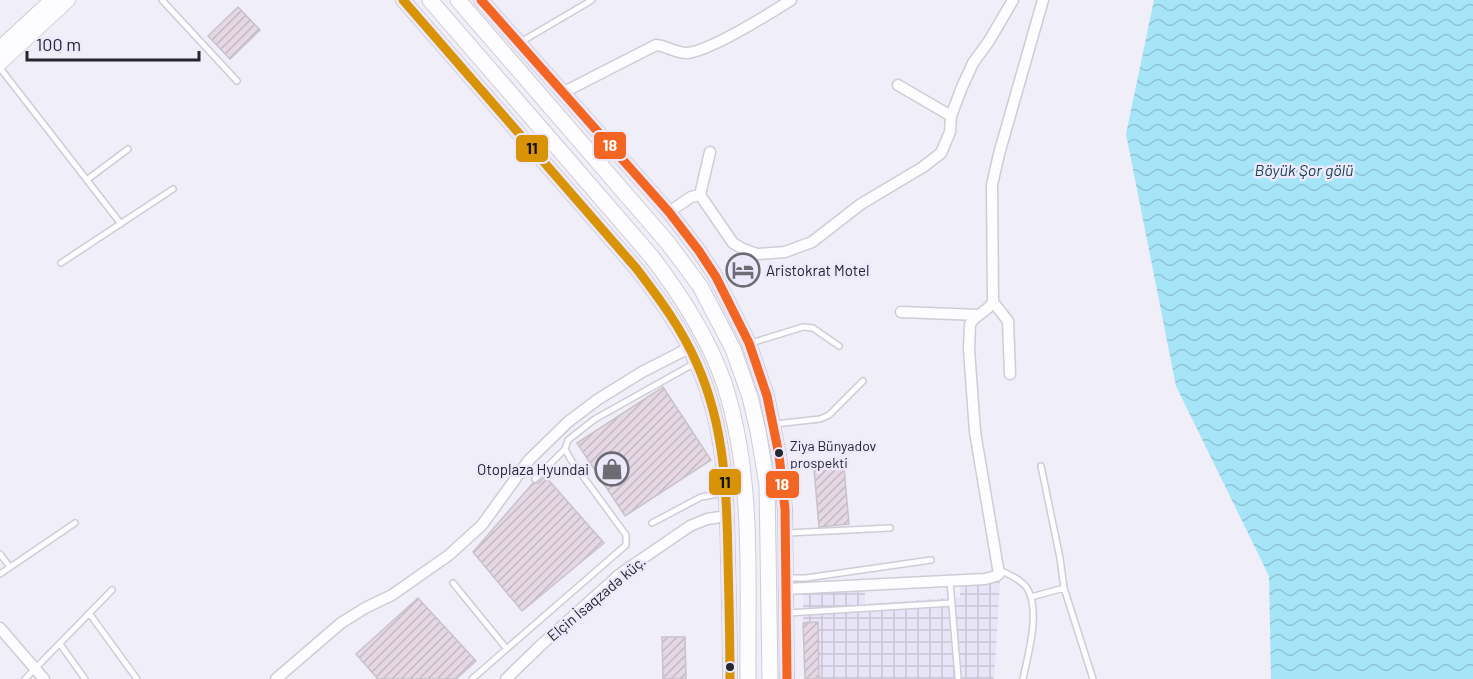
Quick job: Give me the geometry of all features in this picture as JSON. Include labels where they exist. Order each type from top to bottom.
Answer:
[{"type":"main road","points":[[0,48],[52,0]]},
{"type":"main road","points":[[0,63],[68,0]]},
{"type":"main road","points":[[403,0],[636,268],[669,313],[689,348],[722,419],[746,521]]},
{"type":"main road","points":[[408,0],[425,27]]},
{"type":"main road","points":[[430,0],[651,256],[681,297],[708,346],[729,400],[742,462],[746,521],[748,679]]},
{"type":"main road","points":[[458,0],[654,226],[687,267],[722,327],[742,372],[750,397],[759,431],[767,484],[770,679]]},
{"type":"main road","points":[[481,0],[669,212],[716,277],[749,343],[767,396],[785,509],[787,679]]},
{"type":"main road","points":[[489,0],[518,43]]},
{"type":"main road","points":[[696,363],[709,397],[720,440],[726,493],[730,679]]},
{"type":"main road","points":[[750,397],[768,442],[785,509]]},
{"type":"street","points":[[562,93],[656,45],[664,46],[672,51],[696,52],[751,24],[791,0]]},
{"type":"street","points":[[710,152],[700,195],[734,243],[758,254],[785,252],[812,242],[861,204],[923,167],[941,153],[950,132],[951,116],[973,63],[1013,0]]},
{"type":"street","points":[[786,584],[886,585],[996,576],[1000,570],[975,432],[969,332],[970,324],[993,303],[992,185],[1043,0]]},
{"type":"street","points":[[898,86],[951,116]]},
{"type":"street","points":[[669,212],[700,195]]},
{"type":"street","points":[[993,303],[1008,321],[1010,374]]},
{"type":"street","points":[[901,312],[978,315]]},
{"type":"street","points":[[276,679],[341,623],[364,608],[392,595],[449,555],[482,525],[529,460],[568,422],[597,400],[642,372],[689,348]]},
{"type":"street","name":"Elçin İsaqzadə küç.","points":[[506,679],[620,574],[690,526],[707,519],[728,516]]},
{"type":"street","points":[[0,628],[44,679]]},
{"type":"lane","points":[[162,0],[237,81]]},
{"type":"lane","points":[[518,43],[592,0]]},
{"type":"lane","points":[[0,68],[121,224]]},
{"type":"lane","points":[[88,179],[128,149]]},
{"type":"lane","points":[[61,263],[173,189]]},
{"type":"lane","points":[[749,343],[803,327],[813,328],[839,346]]},
{"type":"lane","points":[[535,479],[565,449],[568,440],[595,419],[696,363]]},
{"type":"lane","points":[[773,425],[829,416],[863,381]]},
{"type":"lane","points":[[472,679],[626,545],[626,535],[565,449]]},
{"type":"lane","points":[[1041,466],[1064,588],[1093,679]]},
{"type":"lane","points":[[652,523],[701,497],[719,492],[726,493]]},
{"type":"lane","points":[[0,574],[75,523]]},
{"type":"lane","points":[[785,534],[890,528]]},
{"type":"lane","points":[[0,554],[10,567]]},
{"type":"lane","points":[[786,584],[806,578],[931,560]]},
{"type":"lane","points":[[1000,570],[1015,577],[1026,586],[1031,597],[1032,635],[1023,679]]},
{"type":"lane","points":[[950,580],[958,677]]},
{"type":"lane","points":[[453,583],[506,648]]},
{"type":"lane","points":[[1031,597],[1064,588]]},
{"type":"lane","points":[[25,679],[112,590]]},
{"type":"lane","points":[[786,613],[952,603]]},
{"type":"lane","points":[[89,613],[137,679]]},
{"type":"lane","points":[[60,644],[85,679]]},
{"type":"shaded area","points":[[1000,582],[994,679],[819,679],[818,623],[803,623],[803,594],[865,591],[865,604],[960,597],[960,583]]},
{"type":"water","name":"Böyük Şor gölü","points":[[1154,0],[1473,0],[1473,679],[1271,679],[1269,576],[1176,386],[1126,134]]},
{"type":"building","points":[[238,7],[260,30],[230,59],[208,36]]},
{"type":"building","points":[[663,387],[711,460],[625,516],[577,443]]},
{"type":"building","points":[[844,467],[849,524],[819,527],[814,469]]},
{"type":"building","points":[[545,476],[604,543],[522,611],[473,552],[533,483],[538,483]]},
{"type":"building","points":[[418,598],[476,661],[456,679],[378,679],[356,654]]},
{"type":"building","points":[[818,622],[819,679],[805,679],[803,623]]},
{"type":"building","points":[[662,637],[685,637],[686,679],[663,679]]},
{"type":"transit line","name":"11","points":[[403,0],[636,268],[670,314],[691,351],[714,412],[723,461],[728,535],[730,679]]},
{"type":"transit line","name":"18","points":[[481,0],[669,212],[716,277],[749,343],[767,396],[779,455],[785,509],[787,679]]},
{"type":"place","name":"Aristokrat Motel","points":[[743,270]]},
{"type":"place","name":"Ziya Bünyadov prospekti","points":[[779,453]]},
{"type":"place","name":"Otoplaza Hyundai","points":[[612,469]]}]
